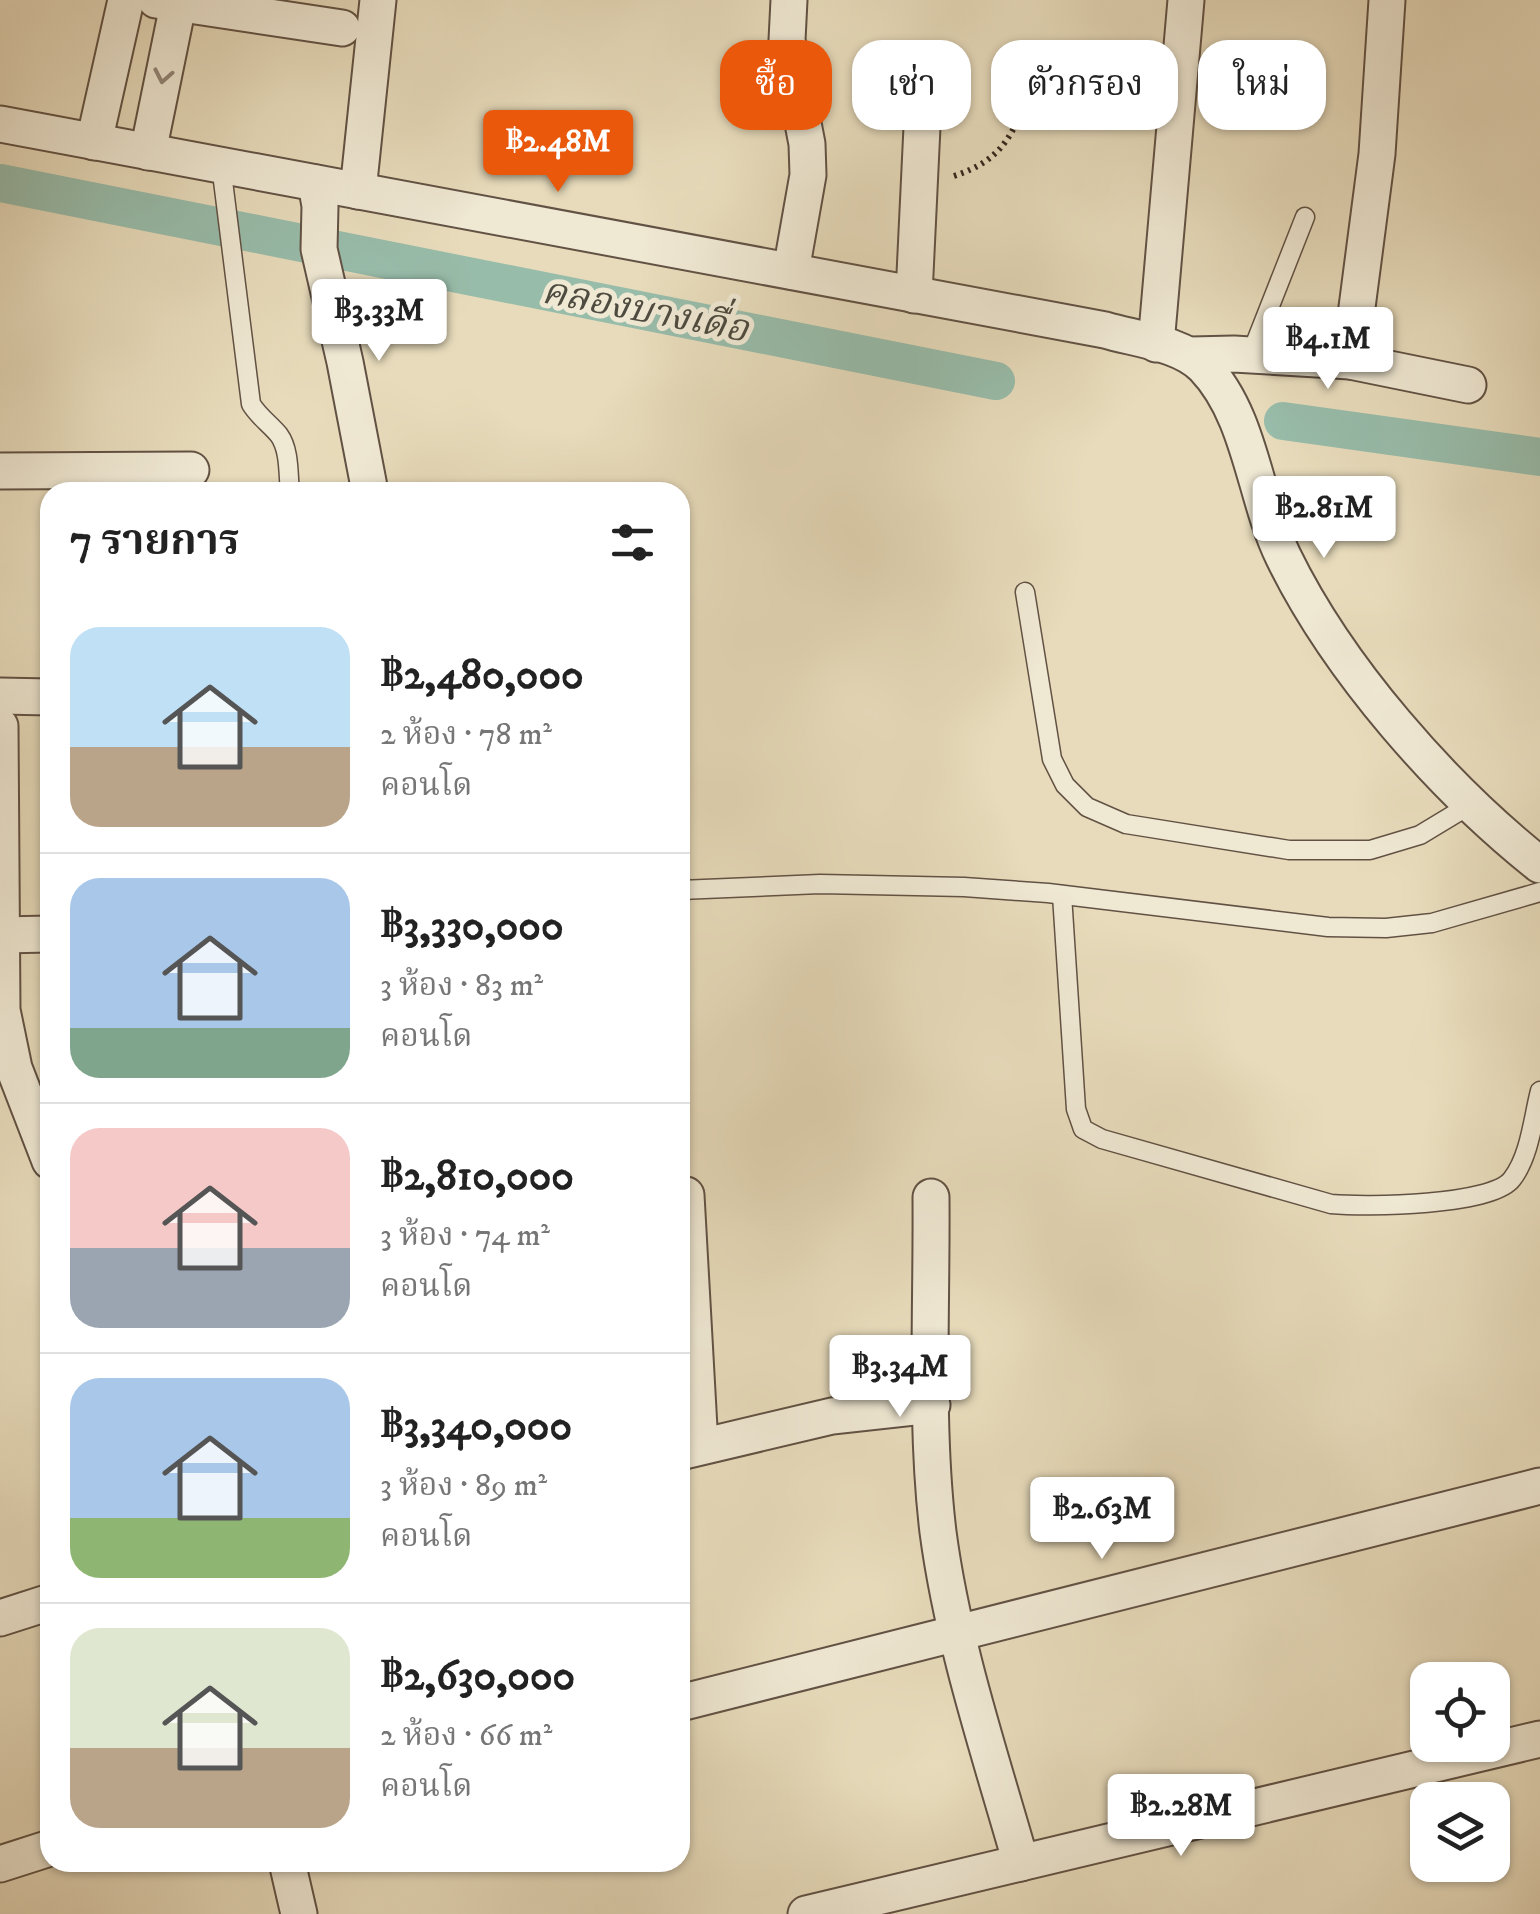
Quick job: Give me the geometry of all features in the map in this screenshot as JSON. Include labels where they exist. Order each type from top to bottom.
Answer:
[{"type":"street","points":[[94,142],[126,0]]},
{"type":"street","points":[[358,191],[378,0]]},
{"type":"street","points":[[790,0],[787,40],[807,144],[808,175],[791,272]]},
{"type":"street","points":[[1156,344],[1186,0]]},
{"type":"street","points":[[1350,361],[1377,154],[1386,0]]},
{"type":"street","points":[[148,152],[170,2],[342,28]]},
{"type":"street","points":[[0,124],[221,165],[318,195],[358,191],[1104,330],[1190,356],[1206,368],[1240,427],[1283,555],[1343,657],[1386,711],[1539,870]]},
{"type":"street","points":[[914,295],[922,130]]},
{"type":"street","points":[[318,195],[319,249],[368,482]]},
{"type":"street","points":[[1190,356],[1251,354],[1350,361],[1468,385]]},
{"type":"street","points":[[0,471],[191,470]]},
{"type":"street","points":[[0,696],[40,697]]},
{"type":"street","points":[[0,726],[2,1010],[14,1068],[40,1135]]},
{"type":"street","points":[[1,934],[40,934]]},
{"type":"street","points":[[931,1197],[932,1405],[938,1530],[956,1634],[1021,1863]]},
{"type":"street","points":[[690,1449],[832,1416],[932,1405]]},
{"type":"street","points":[[690,1700],[1540,1486]]},
{"type":"street","points":[[0,1618],[40,1605]]},
{"type":"street","points":[[806,1914],[1540,1740]]},
{"type":"street","points":[[0,1864],[40,1851]]},
{"type":"street","points":[[288,1872],[299,1914]]},
{"type":"lane","points":[[221,165],[251,404],[262,422],[279,436],[286,454],[289,482]]},
{"type":"lane","points":[[1251,354],[1305,217]]},
{"type":"lane","points":[[1025,592],[1052,759],[1065,784],[1087,807],[1126,824],[1289,850],[1370,850],[1420,835],[1473,803]]},
{"type":"lane","points":[[690,890],[820,884],[964,887],[1328,927],[1386,928],[1432,924],[1539,870]]},
{"type":"lane","points":[[1062,895],[1076,1109],[1083,1129],[1102,1139],[1332,1204],[1370,1207],[1455,1199],[1497,1192],[1510,1182],[1521,1165],[1540,1091]]},
{"type":"path","points":[[920,187],[966,172],[993,156],[1009,141],[1014,130]]},
{"type":"waterway","name":"คลองบางเดื่อ","points":[[0,183],[996,381]]},
{"type":"waterway","name":"คลองบางเดื่อ","points":[[1283,421],[1540,457]]}]
